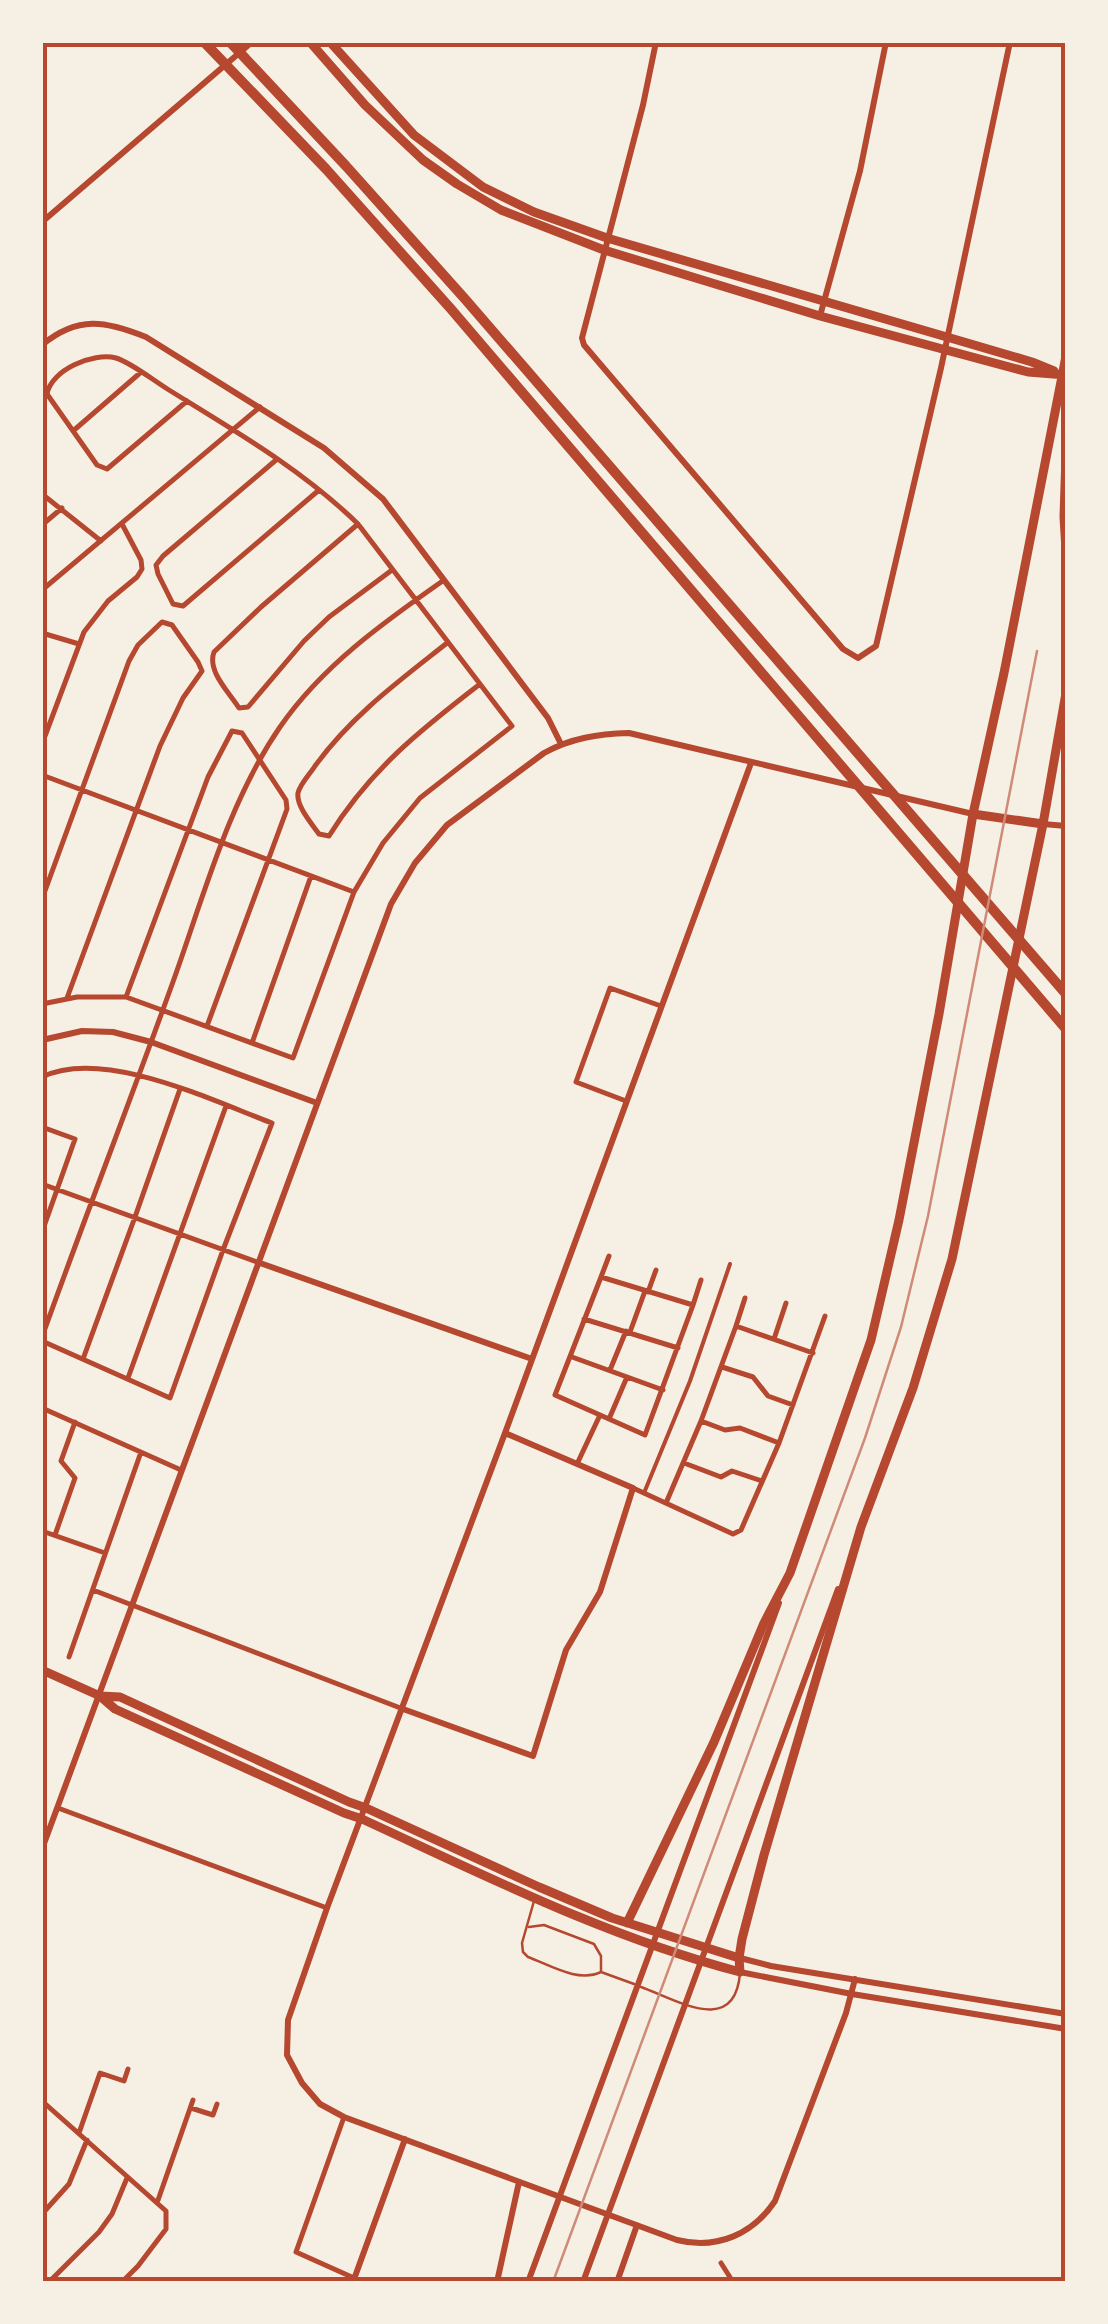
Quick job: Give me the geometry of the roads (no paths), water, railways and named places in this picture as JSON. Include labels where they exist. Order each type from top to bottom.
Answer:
[{"type":"highway","points":[[204,42],[326,169],[451,309],[1066,1029]]},
{"type":"highway","points":[[230,42],[465,299],[1066,994]]},
{"type":"main road","points":[[310,42],[366,105],[423,160],[500,210],[604,250],[820,316],[1028,372],[1064,375]]},
{"type":"main road","points":[[330,42],[414,135],[446,162],[483,187],[534,212],[607,238],[1032,362],[1064,375]]},
{"type":"main road","points":[[634,1940],[627,1923],[790,1573],[871,1340],[1066,356]]},
{"type":"main road","points":[[1066,455],[1066,550]]},
{"type":"main road","points":[[42,1670],[100,1696],[115,1710],[535,1899],[634,1940],[740,1972],[738,1958],[764,1855],[862,1527],[913,1388],[952,1259],[1044,824],[1066,693]]},
{"type":"main road","points":[[973,814],[1044,824]]},
{"type":"main road","points":[[100,1696],[120,1697],[539,1887],[638,1927],[738,1958]]},
{"type":"street","points":[[42,222],[252,42]]},
{"type":"street","points":[[656,42],[582,338],[843,649],[858,658],[876,646],[1010,42]]},
{"type":"street","points":[[820,316],[860,171],[886,42]]},
{"type":"street","points":[[42,345],[75,325],[102,322],[126,329],[324,448],[382,498],[548,718],[561,744]]},
{"type":"street","points":[[42,1004],[67,998],[126,997],[293,1058],[354,892],[382,843],[420,798],[512,726],[358,524],[336,502],[277,459],[233,430],[117,358],[88,358],[73,365],[48,386],[47,394],[98,465],[107,469],[187,402]]},
{"type":"street","points":[[73,431],[140,373]]},
{"type":"street","points":[[42,590],[260,407]]},
{"type":"street","points":[[277,459],[162,556],[156,566],[173,604],[183,606],[320,490]]},
{"type":"street","points":[[42,494],[101,541]]},
{"type":"street","points":[[42,524],[62,508]]},
{"type":"street","points":[[42,744],[84,632],[142,569],[122,524]]},
{"type":"street","points":[[358,524],[214,652],[212,668],[239,708],[248,707],[330,618],[392,570]]},
{"type":"street","points":[[42,1077],[74,1069],[138,1075],[272,1123],[170,1398],[42,1339],[91,1200],[138,1075],[151,1042],[159,1009],[223,842],[260,759],[281,725],[337,661],[444,579]]},
{"type":"street","points":[[42,899],[129,661],[138,645],[162,622],[172,625],[202,671],[182,698],[160,746],[67,998]]},
{"type":"street","points":[[42,632],[79,644]]},
{"type":"street","points":[[447,643],[374,700],[329,747],[298,791],[299,802],[319,834],[329,836],[384,762],[480,684]]},
{"type":"street","points":[[126,997],[208,777],[232,732],[242,732],[286,800],[287,809],[207,1026]]},
{"type":"street","points":[[42,1849],[392,904],[415,863],[446,825],[561,744],[599,734],[628,733],[973,814]]},
{"type":"street","points":[[751,762],[328,1908],[288,2020],[287,2055],[302,2084],[320,2104],[344,2118],[677,2240],[707,2243],[738,2236],[767,2213],[782,2188],[855,1979]]},
{"type":"street","points":[[42,776],[354,892]]},
{"type":"street","points":[[1044,824],[1066,826]]},
{"type":"street","points":[[252,1043],[311,876]]},
{"type":"street","points":[[626,1100],[576,1082],[610,988],[661,1006]]},
{"type":"street","points":[[42,1040],[82,1032],[113,1032],[151,1042],[317,1103]]},
{"type":"street","points":[[83,1359],[180,1089]]},
{"type":"street","points":[[128,1378],[226,1106]]},
{"type":"street","points":[[42,1127],[75,1139],[42,1232]]},
{"type":"street","points":[[42,1184],[532,1359]]},
{"type":"street","points":[[609,1256],[556,1395],[644,1435],[701,1280]]},
{"type":"street","points":[[644,1493],[690,1381],[730,1264]]},
{"type":"street","points":[[610,1370],[656,1270]]},
{"type":"street","points":[[601,1277],[693,1304]]},
{"type":"street","points":[[666,1504],[746,1298]]},
{"type":"street","points":[[774,1339],[786,1302]]},
{"type":"street","points":[[505,1433],[733,1534],[741,1530],[779,1443],[825,1316]]},
{"type":"street","points":[[584,1319],[678,1348]]},
{"type":"street","points":[[736,1326],[813,1353]]},
{"type":"street","points":[[571,1357],[663,1390]]},
{"type":"street","points":[[722,1367],[752,1377],[768,1396],[794,1405]]},
{"type":"street","points":[[609,1418],[627,1377]]},
{"type":"street","points":[[42,1408],[182,1470]]},
{"type":"street","points":[[577,1464],[600,1415]]},
{"type":"street","points":[[701,1420],[725,1430],[740,1428],[779,1443]]},
{"type":"street","points":[[55,1536],[75,1478],[61,1461],[75,1422]]},
{"type":"street","points":[[70,1657],[141,1452]]},
{"type":"street","points":[[684,1463],[722,1478],[732,1471],[762,1481]]},
{"type":"street","points":[[92,1590],[532,1756],[566,1650],[600,1592],[633,1488]]},
{"type":"street","points":[[582,2282],[862,1527]]},
{"type":"street","points":[[42,1531],[104,1553]]},
{"type":"street","points":[[528,2282],[790,1573]]},
{"type":"street","points":[[65,1642],[74,1645]]},
{"type":"street","points":[[58,1808],[328,1908]]},
{"type":"street","points":[[738,1958],[1066,2014]]},
{"type":"street","points":[[740,1972],[1066,2029]]},
{"type":"street","points":[[80,2133],[100,2073],[124,2081],[128,2068]]},
{"type":"street","points":[[157,2203],[193,2100]]},
{"type":"street","points":[[43,2103],[166,2211],[166,2229],[122,2282]]},
{"type":"street","points":[[190,2108],[213,2115],[216,2104]]},
{"type":"street","points":[[344,2118],[296,2252],[353,2280],[405,2139]]},
{"type":"street","points":[[42,2214],[69,2184],[87,2140]]},
{"type":"street","points":[[49,2282],[99,2232],[112,2214],[128,2176]]},
{"type":"street","points":[[497,2282],[519,2182]]},
{"type":"street","points":[[617,2282],[637,2225]]},
{"type":"street","points":[[720,2263],[733,2282]]},
{"type":"lane","points":[[535,1899],[523,1952],[576,1975],[593,1976],[601,1972]]},
{"type":"lane","points":[[528,1928],[544,1925],[594,1944],[601,1956],[601,1972]]},
{"type":"lane","points":[[601,1972],[703,2010],[717,2010],[732,2002],[740,1972]]},
{"type":"railway","points":[[553,2282],[865,1438],[901,1327],[928,1216],[1037,651]]}]
